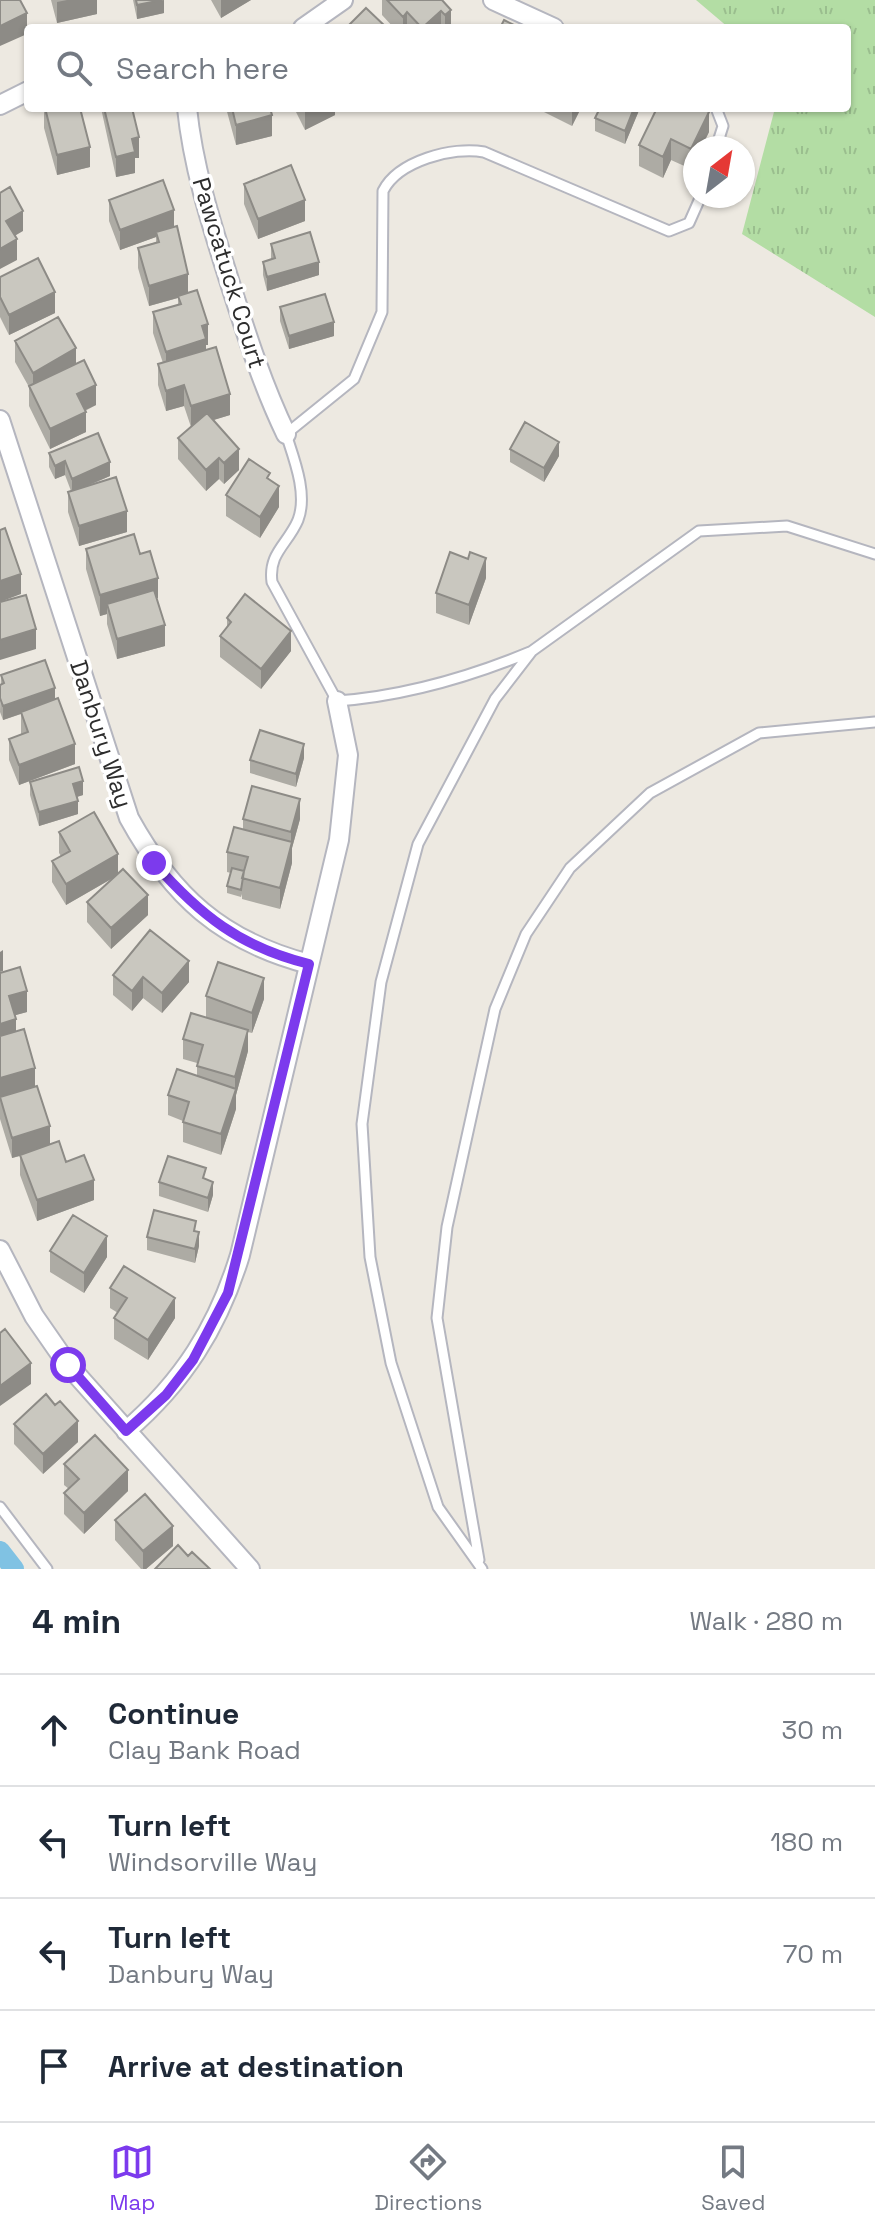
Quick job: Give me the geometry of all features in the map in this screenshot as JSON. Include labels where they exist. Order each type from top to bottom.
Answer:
[{"type":"street","points":[[309,24],[343,0]]},
{"type":"street","points":[[493,0],[545,24]]},
{"type":"street","points":[[0,105],[24,93]]},
{"type":"street","name":"Pawcatuck Court","points":[[187,112],[191,144],[210,219],[263,387],[286,434]]},
{"type":"street","name":"Danbury Way","points":[[0,420],[4,444],[129,818],[154,863],[190,903],[225,930],[263,950],[309,964]]},
{"type":"street","points":[[126,1431],[166,1395],[193,1360],[228,1293],[309,964],[345,798],[348,755],[337,701]]},
{"type":"street","points":[[0,1250],[42,1328],[68,1365],[250,1569]]},
{"type":"lane","points":[[718,112],[723,126],[720,136]]},
{"type":"lane","points":[[696,208],[689,223],[669,231],[476,151],[455,150],[399,171],[389,179],[383,191],[382,312],[354,379],[286,434],[299,474],[299,513],[270,566],[272,582],[337,701],[385,697],[473,675],[532,651],[699,531],[787,526],[875,554]]},
{"type":"lane","points":[[481,1566],[438,1507],[391,1363],[370,1257],[362,1124],[381,982],[418,844],[495,699],[532,651]]},
{"type":"lane","points":[[481,1566],[437,1318],[447,1227],[495,1009],[526,934],[570,868],[650,793],[759,733],[875,722]]},
{"type":"lane","points":[[0,1507],[47,1569]]},
{"type":"green space","points":[[696,0],[875,0],[875,317],[742,234],[749,208],[755,208],[755,184],[774,112],[851,112],[851,24],[724,24]]},
{"type":"building","points":[[0,0],[20,0],[27,13],[0,26]]},
{"type":"building","points":[[136,0],[162,0],[137,5]]},
{"type":"building","points":[[387,0],[442,0],[451,10],[445,15],[441,11],[426,24],[418,24],[407,12],[403,17]]},
{"type":"building","points":[[366,8],[383,24],[350,24]]},
{"type":"building","points":[[46,112],[81,112],[90,147],[57,155]]},
{"type":"building","points":[[105,112],[133,112],[139,137],[132,139],[135,152],[116,157]]},
{"type":"building","points":[[233,112],[271,112],[272,115],[236,125]]},
{"type":"building","points":[[598,112],[632,112],[625,131],[595,118]]},
{"type":"building","points":[[655,112],[709,112],[697,136],[683,136],[683,145],[671,139],[663,157],[639,145]]},
{"type":"building","points":[[291,165],[305,200],[258,219],[244,184]]},
{"type":"building","points":[[163,180],[174,210],[120,230],[109,200]]},
{"type":"building","points":[[10,187],[23,211],[6,221],[17,239],[0,249],[0,193]]},
{"type":"building","points":[[177,226],[188,274],[149,286],[138,248],[159,242],[156,232]]},
{"type":"building","points":[[310,232],[319,262],[267,277],[263,262],[275,258],[271,244]]},
{"type":"building","points":[[38,258],[55,292],[9,315],[0,297],[0,277]]},
{"type":"building","points":[[197,290],[208,324],[202,326],[206,339],[166,352],[153,312],[181,304],[178,296]]},
{"type":"building","points":[[325,294],[334,322],[289,336],[280,307]]},
{"type":"building","points":[[58,317],[76,348],[33,373],[15,341]]},
{"type":"building","points":[[216,347],[230,394],[191,406],[184,385],[166,391],[158,364]]},
{"type":"building","points":[[84,360],[96,385],[77,394],[86,412],[50,429],[29,386]]},
{"type":"building","points":[[207,413],[239,449],[224,463],[219,458],[206,470],[178,438]]},
{"type":"building","points":[[525,422],[559,442],[544,468],[510,449]]},
{"type":"building","points":[[98,433],[110,462],[72,479],[65,461],[55,466],[49,453]]},
{"type":"building","points":[[249,459],[270,473],[267,478],[279,486],[260,517],[226,495]]},
{"type":"building","points":[[116,477],[127,511],[79,526],[68,492]]},
{"type":"building","points":[[5,528],[21,574],[0,581],[0,530]]},
{"type":"building","points":[[134,534],[140,554],[150,551],[158,578],[100,595],[86,549]]},
{"type":"building","points":[[450,552],[468,559],[470,552],[486,558],[469,605],[436,593]]},
{"type":"building","points":[[154,590],[165,625],[117,639],[107,604]]},
{"type":"building","points":[[245,594],[291,631],[261,669],[220,636],[231,622],[227,618]]},
{"type":"building","points":[[26,595],[36,629],[0,640],[0,602]]},
{"type":"building","points":[[45,660],[55,688],[3,706],[0,685],[4,683],[1,675]]},
{"type":"building","points":[[58,698],[75,744],[19,765],[9,739],[28,732],[21,712]]},
{"type":"building","points":[[260,730],[304,744],[296,774],[250,760]]},
{"type":"building","points":[[79,767],[83,781],[73,784],[78,801],[39,812],[30,782]]},
{"type":"building","points":[[252,786],[300,799],[291,832],[243,819]]},
{"type":"building","points":[[94,812],[118,854],[66,884],[52,861],[70,851],[59,832]]},
{"type":"building","points":[[234,827],[292,842],[280,888],[242,878],[248,857],[227,852]]},
{"type":"building","points":[[232,868],[244,871],[241,890],[227,886]]},
{"type":"building","points":[[123,869],[148,895],[111,928],[87,902]]},
{"type":"building","points":[[150,930],[189,961],[162,993],[143,977],[132,991],[113,975]]},
{"type":"building","points":[[218,962],[264,978],[252,1013],[206,996]]},
{"type":"building","points":[[20,967],[27,991],[9,996],[16,1019],[0,1024],[0,973]]},
{"type":"building","points":[[191,1013],[248,1030],[235,1077],[197,1066],[203,1045],[183,1039]]},
{"type":"building","points":[[24,1029],[35,1068],[0,1078],[0,1036]]},
{"type":"building","points":[[177,1069],[236,1089],[221,1134],[183,1122],[189,1102],[168,1095]]},
{"type":"building","points":[[37,1086],[50,1126],[12,1138],[0,1097]]},
{"type":"building","points":[[59,1141],[66,1162],[84,1155],[94,1180],[37,1200],[20,1155]]},
{"type":"building","points":[[168,1156],[206,1168],[203,1178],[213,1182],[208,1198],[159,1182]]},
{"type":"building","points":[[154,1210],[196,1221],[194,1231],[199,1232],[195,1249],[147,1237]]},
{"type":"building","points":[[73,1215],[107,1236],[84,1273],[50,1251]]},
{"type":"building","points":[[124,1266],[175,1298],[148,1340],[114,1318],[127,1298],[110,1288]]},
{"type":"building","points":[[5,1329],[31,1363],[0,1386],[0,1333]]},
{"type":"building","points":[[46,1394],[55,1405],[60,1401],[78,1421],[43,1454],[14,1424]]},
{"type":"building","points":[[95,1435],[128,1470],[84,1513],[64,1493],[79,1479],[64,1464]]},
{"type":"building","points":[[145,1494],[173,1526],[143,1551],[115,1520]]},
{"type":"building","points":[[178,1545],[188,1556],[192,1552],[210,1569],[155,1569]]},
{"type":"waterway","points":[[0,1551],[14,1569]]},
{"type":"route","points":[[68,1365],[126,1431],[166,1395],[213,1328],[240,1255],[309,964],[263,950],[225,930],[190,903],[154,863]]}]
